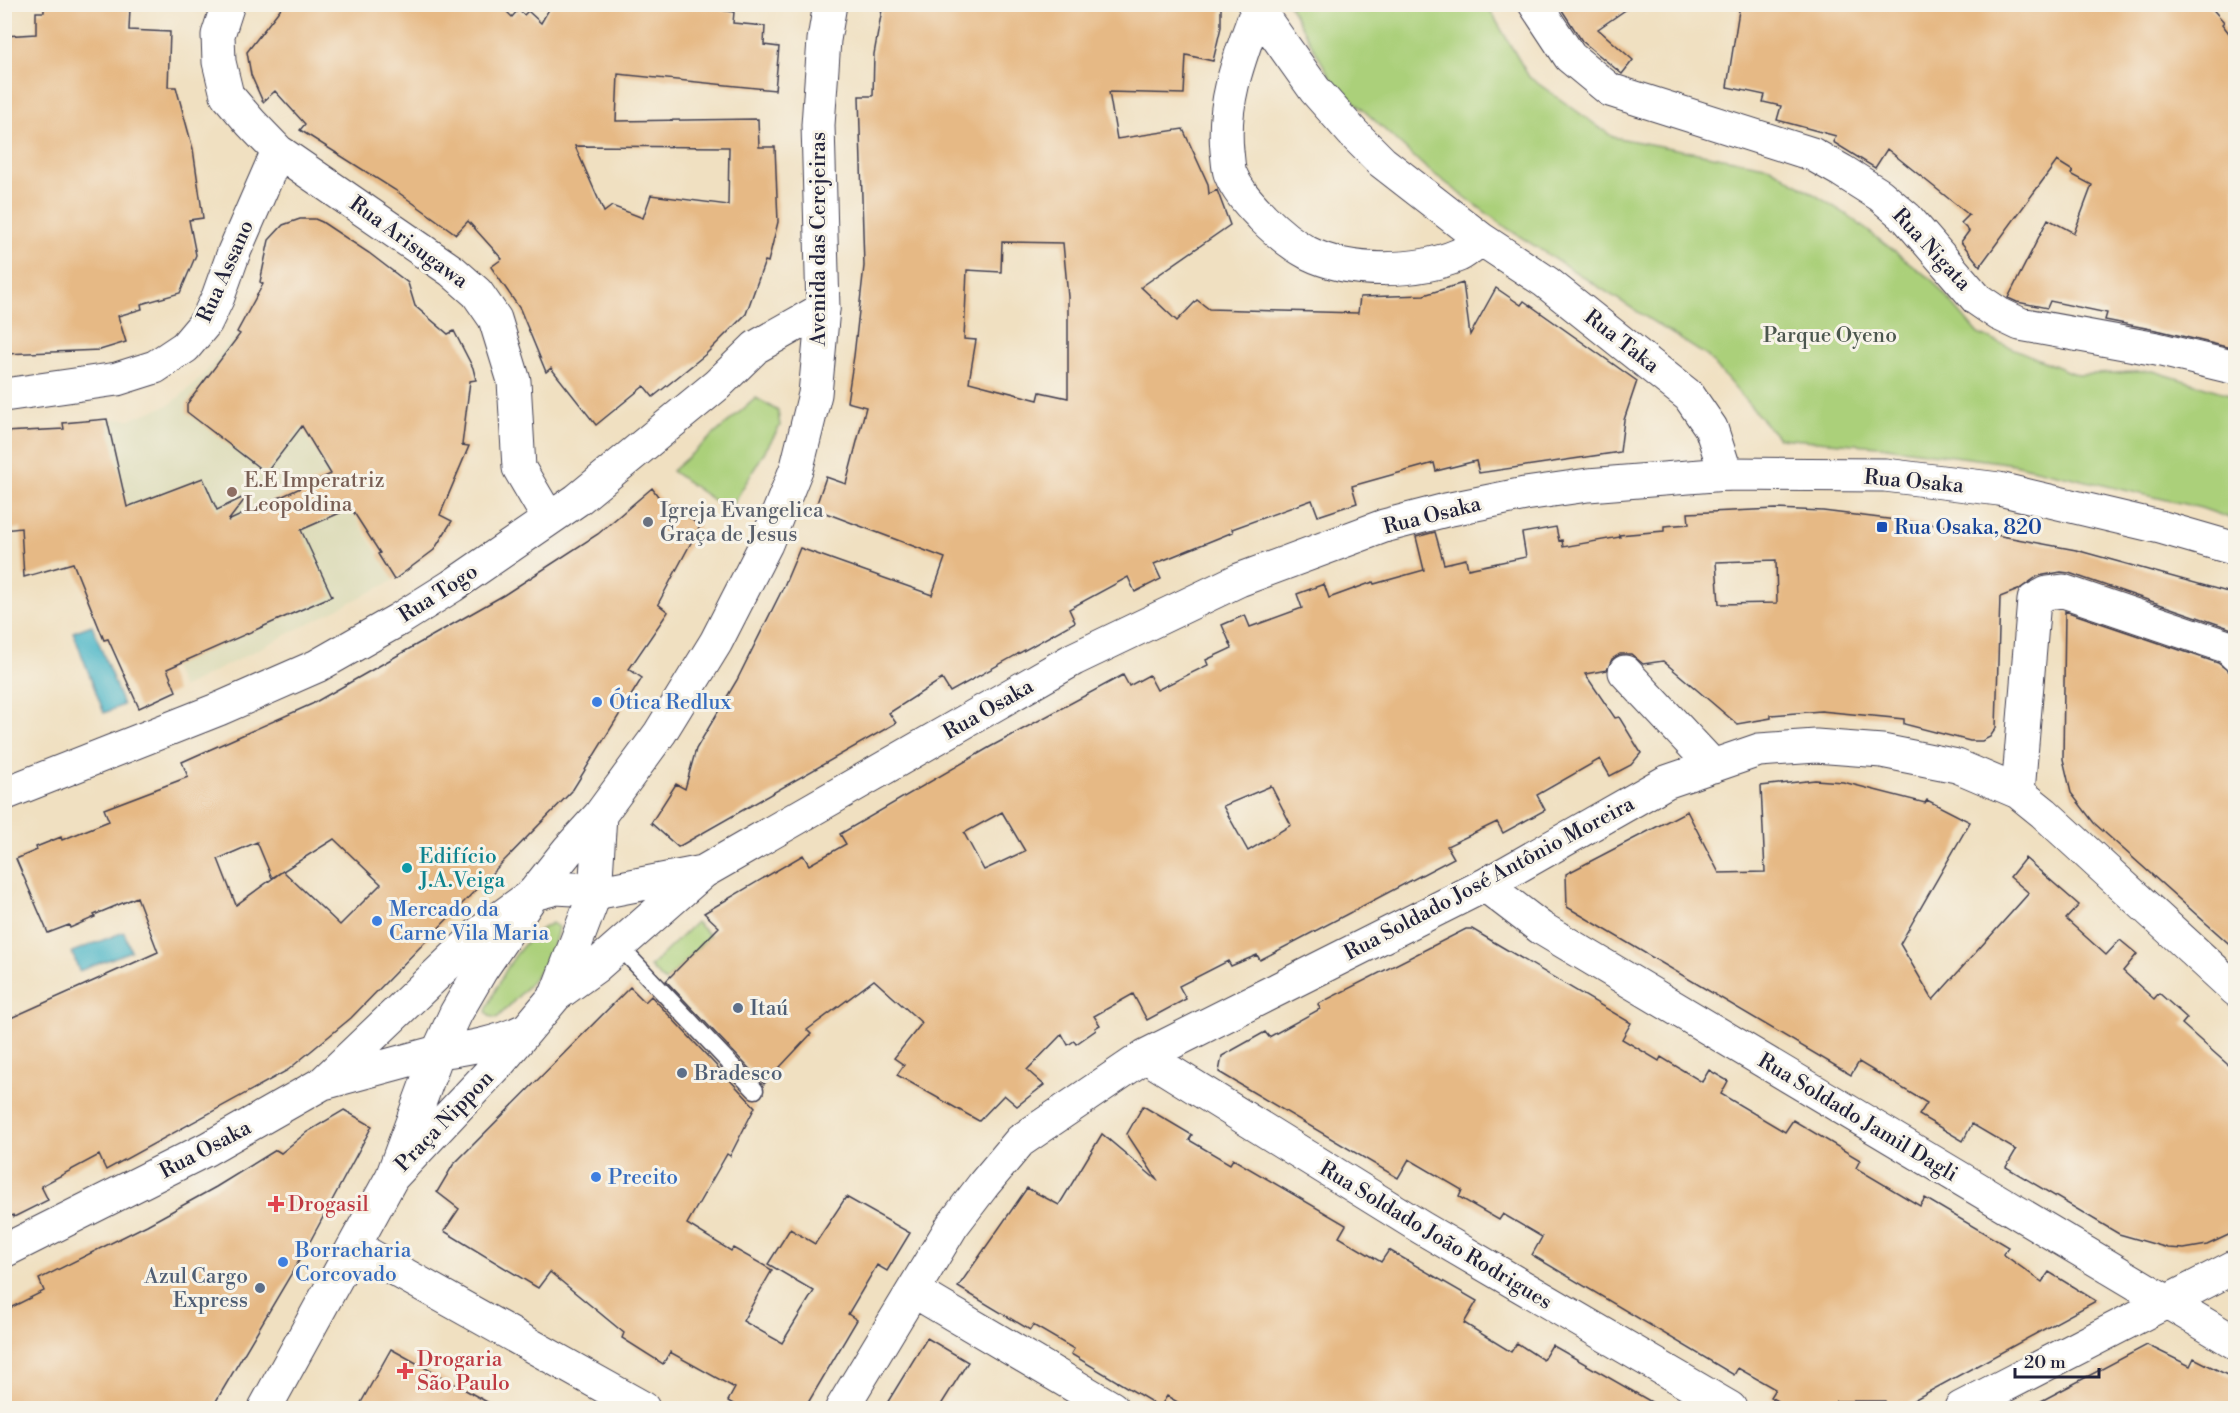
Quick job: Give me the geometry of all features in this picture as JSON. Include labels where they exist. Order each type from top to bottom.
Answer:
[{"type":"street","name":"Rua Arisugawa","points":[[228,4],[218,35],[219,62],[227,95],[250,123],[278,151],[415,244],[477,293],[495,319],[514,381],[519,468],[549,519]]},
{"type":"street","name":"Avenida das Cerejeiras","points":[[600,815],[660,733],[716,642],[761,557],[797,467],[814,394],[823,309],[818,125],[824,40],[830,4]]},
{"type":"street","name":"Rua Nigata","points":[[1535,4],[1570,57],[1610,90],[1812,154],[1880,195],[1923,235],[1977,299],[1999,314],[2020,324],[2157,349],[2235,368]]},
{"type":"street","name":"Rua Taka","points":[[1256,7],[1233,77],[1225,126],[1230,172],[1242,196],[1290,243],[1310,254],[1347,267],[1393,268],[1432,265],[1461,254],[1480,239]]},
{"type":"street","name":"Rua Taka","points":[[1256,7],[1315,90],[1382,162],[1480,239],[1546,282],[1689,396],[1711,428],[1726,474]]},
{"type":"street","name":"Rua Assano","points":[[4,395],[117,379],[155,366],[184,347],[206,322],[218,297],[234,252],[278,151]]},
{"type":"street","name":"Rua Togo","points":[[4,794],[179,726],[317,666],[452,586],[577,500],[630,459],[717,385],[756,347],[823,309]]},
{"type":"street","name":"Rua Osaka","points":[[703,872],[1074,660],[1239,579],[1384,526],[1446,510],[1525,494],[1588,485],[1726,474],[1885,475],[2000,489],[2160,527],[2235,549]]},
{"type":"street","points":[[2018,792],[2034,600],[2047,593],[2063,591],[2228,647],[2235,655]]},
{"type":"street","points":[[1626,672],[1713,766]]},
{"type":"street","name":"Rua Soldado José Antônio Moreira","points":[[842,1408],[952,1226],[1020,1141],[1145,1056],[1485,885],[1666,782],[1759,750],[1816,746],[1882,751],[1957,766],[2018,792],[2044,813],[2235,990]]},
{"type":"street","name":"Praça Nippon","points":[[556,995],[595,893],[600,815]]},
{"type":"street","name":"Praça Nippon","points":[[392,1177],[438,1052],[456,1013],[481,970],[533,894],[600,815]]},
{"type":"street","name":"Praça Nippon","points":[[392,1177],[529,1028],[556,995],[619,946],[703,872]]},
{"type":"street","points":[[533,894],[556,888],[595,893],[703,872]]},
{"type":"street","name":"Rua Soldado Jamil Dagli","points":[[1485,885],[1541,928],[2235,1343]]},
{"type":"street","name":"Praça Nippon","points":[[389,1021],[481,932],[533,894]]},
{"type":"street","name":"Rua Osaka","points":[[4,1251],[207,1149],[323,1083],[389,1021]]},
{"type":"street","points":[[323,1083],[438,1052],[487,1046],[529,1028]]},
{"type":"street","name":"Rua Soldado João Rodrigues","points":[[1145,1056],[1422,1228],[1730,1408]]},
{"type":"street","points":[[265,1408],[392,1177]]},
{"type":"street","points":[[355,1247],[643,1408]]},
{"type":"street","points":[[1961,1408],[2235,1266]]},
{"type":"street","points":[[914,1291],[1112,1408]]},
{"type":"lane","points":[[619,946],[755,1090]]},
{"type":"shaded area","name":"E.E Imperatriz Leopoldina","points":[[237,332],[335,394],[301,427],[394,580],[182,688],[121,548],[136,544],[107,419],[131,419],[171,404],[203,376]]},
{"type":"green space","name":"Parque Oyeno","points":[[1289,5],[1487,5],[1529,77],[1613,137],[1770,167],[1846,214],[1933,281],[1978,334],[2077,375],[2153,371],[2235,396],[2235,520],[2201,508],[2014,464],[1879,446],[1778,438],[1707,356],[1508,229],[1426,168],[1333,82]]},
{"type":"green space","points":[[756,398],[778,411],[780,426],[729,511],[672,471]]},
{"type":"green space","points":[[696,922],[710,936],[665,982],[650,967]]},
{"type":"green space","points":[[552,923],[558,927],[555,940],[535,977],[497,1018],[489,1016],[486,1011],[498,985],[520,949],[540,930]]},
{"type":"water","points":[[92,625],[123,705],[104,713],[73,632]]},
{"type":"water","points":[[124,932],[131,951],[79,971],[72,952]]},
{"type":"building","points":[[44,4],[114,4],[130,8],[129,30],[170,32],[168,87],[176,87],[193,149],[203,218],[189,220],[196,255],[180,293],[141,304],[142,309],[118,316],[126,342],[100,350],[4,354],[4,36],[36,34],[36,12],[44,12]]},
{"type":"building","points":[[284,4],[499,4],[512,17],[518,10],[524,15],[528,11],[541,23],[552,4],[722,4],[720,10],[734,12],[733,23],[765,26],[764,45],[779,47],[775,90],[618,74],[616,121],[758,119],[759,147],[775,147],[778,222],[768,262],[765,261],[746,314],[706,354],[653,397],[644,386],[596,425],[551,368],[546,372],[520,309],[491,267],[502,259],[468,221],[456,234],[395,190],[300,130],[305,124],[275,91],[263,102],[251,75],[247,52]],"holes":[[[575,146],[729,147],[728,205],[651,195],[643,218],[612,206],[604,212]]]},
{"type":"building","points":[[883,4],[1221,4],[1221,27],[1213,61],[1186,55],[1184,94],[1109,92],[1117,139],[1183,129],[1208,184],[1209,194],[1217,190],[1230,225],[1141,287],[1177,321],[1197,300],[1209,309],[1358,313],[1360,297],[1424,295],[1463,283],[1470,335],[1496,288],[1521,305],[1524,301],[1637,381],[1624,420],[1620,452],[1479,473],[1476,461],[1436,471],[1434,463],[1352,486],[1357,503],[1318,516],[1312,500],[1232,529],[1233,532],[1154,564],[1161,579],[1135,592],[1128,577],[1069,609],[1075,622],[950,692],[942,679],[889,713],[896,723],[678,847],[651,823],[676,784],[685,789],[696,749],[737,680],[784,586],[800,548],[932,595],[945,558],[815,509],[826,477],[846,484],[866,407],[847,402],[864,266],[859,96],[873,96],[874,54]],"holes":[[[1002,242],[1063,243],[1068,297],[1068,398],[1040,392],[1038,400],[969,382],[976,340],[964,339],[967,270],[1001,272]]]},
{"type":"building","points":[[1558,4],[1634,4],[1598,29],[1633,60],[1622,74],[1582,41]]},
{"type":"building","points":[[1740,4],[2208,4],[2224,22],[2222,24],[2235,41],[2235,349],[2105,320],[2107,313],[2050,301],[2047,308],[2008,298],[2048,219],[2074,233],[2092,185],[2071,174],[2073,171],[2057,161],[1980,266],[1961,242],[1969,231],[1961,223],[1969,215],[1887,149],[1875,168],[1833,142],[1836,136],[1777,120],[1781,106],[1763,102],[1765,95],[1727,87]]},
{"type":"building","points":[[300,219],[315,219],[322,222],[369,253],[408,283],[415,306],[448,334],[454,331],[473,368],[476,380],[470,381],[462,445],[469,446],[440,515],[452,521],[434,550],[394,580],[378,554],[380,553],[351,508],[301,530],[332,596],[167,669],[176,691],[139,708],[108,639],[104,640],[73,563],[24,577],[21,528],[4,530],[4,432],[64,429],[63,423],[107,419],[127,507],[203,478],[217,510],[248,495],[228,521],[331,474],[302,426],[266,473],[187,412],[187,404],[240,334],[237,332],[263,284],[260,282],[269,240],[283,225]]},
{"type":"building","points":[[652,488],[665,506],[669,503],[700,526],[658,604],[668,612],[629,669],[642,678],[572,791],[351,1018],[288,1070],[106,1170],[99,1155],[41,1186],[48,1200],[14,1217],[13,1215],[4,1219],[4,1021],[158,952],[137,897],[70,928],[69,925],[48,933],[16,859],[37,850],[36,847],[61,837],[62,840],[109,821],[104,809],[188,777],[182,762],[312,704],[504,595],[598,534]],"holes":[[[334,839],[381,884],[340,925],[283,871]],[[257,842],[272,878],[282,872],[236,905],[218,859]]]},
{"type":"building","points":[[1776,509],[1823,511],[1953,527],[2076,550],[2235,594],[2235,630],[2069,573],[2038,576],[2018,590],[2000,597],[1996,728],[1990,737],[1982,741],[1970,741],[1904,724],[1904,719],[1821,711],[1771,715],[1771,718],[1737,724],[1663,661],[1643,664],[1631,654],[1620,654],[1612,659],[1607,670],[1585,674],[1615,718],[1619,717],[1641,753],[1631,765],[1610,776],[1600,759],[1537,795],[1545,810],[1503,833],[1497,822],[1447,846],[1454,858],[1260,960],[1257,955],[1231,966],[1228,961],[1179,986],[1186,999],[1147,1020],[1133,994],[1094,1016],[1100,1025],[1076,1044],[1074,1041],[1068,1045],[1062,1034],[1027,1070],[1044,1085],[1017,1106],[1004,1095],[979,1121],[897,1075],[904,1065],[894,1058],[922,1023],[874,980],[807,1030],[811,1034],[764,1084],[666,981],[719,927],[704,913],[803,855],[809,865],[846,844],[840,834],[990,747],[1123,675],[1129,686],[1149,675],[1157,690],[1208,665],[1206,660],[1232,648],[1222,625],[1245,615],[1250,627],[1302,608],[1297,594],[1324,584],[1329,598],[1373,582],[1374,584],[1424,570],[1416,537],[1435,532],[1444,564],[1466,559],[1468,569],[1526,557],[1522,533],[1556,527],[1563,547],[1620,537],[1619,535],[1664,531],[1664,526],[1689,524],[1688,513]],"holes":[[[1776,560],[1777,603],[1719,604],[1716,562]],[[1271,786],[1291,825],[1248,851],[1223,806]],[[1002,812],[1025,851],[984,870],[964,833]]]},
{"type":"building","points":[[2065,611],[2218,663],[2231,673],[2235,673],[2235,949],[2094,823],[2071,793],[2063,759]]},
{"type":"building","points":[[1815,780],[1843,782],[1925,803],[1927,800],[1970,822],[1900,944],[1933,1000],[2029,893],[2010,877],[2025,858],[2079,905],[2066,919],[2106,955],[2120,940],[2137,954],[2123,971],[2154,999],[2159,993],[2187,1018],[2182,1024],[2235,1071],[2235,1232],[2207,1245],[2184,1249],[2168,1248],[2119,1234],[2006,1167],[2016,1150],[1972,1124],[1963,1141],[1919,1115],[1927,1103],[1859,1062],[1851,1075],[1567,907],[1566,874],[1687,811],[1719,873],[1765,872],[1761,786]]},
{"type":"building","points":[[1466,929],[1472,929],[1631,1023],[1622,1039],[1659,1061],[1661,1057],[1702,1082],[1709,1070],[1728,1081],[1721,1094],[1785,1132],[1793,1120],[1860,1160],[1856,1168],[1920,1206],[1925,1198],[2008,1247],[2003,1254],[2042,1282],[2049,1272],[2096,1301],[1899,1408],[1889,1408],[1885,1401],[1836,1401],[1836,1408],[1790,1408],[1770,1397],[1775,1389],[1738,1368],[1734,1375],[1532,1255],[1542,1237],[1503,1214],[1499,1220],[1459,1197],[1462,1190],[1409,1159],[1398,1178],[1219,1072],[1222,1056],[1265,1032],[1269,1037],[1320,1009],[1318,1004]]},
{"type":"building","points":[[630,987],[645,1002],[651,996],[755,1107],[730,1156],[727,1154],[687,1224],[731,1251],[733,1248],[772,1270],[743,1321],[782,1343],[814,1291],[768,1264],[790,1229],[815,1244],[846,1197],[910,1233],[887,1271],[877,1265],[848,1314],[857,1320],[805,1408],[740,1408],[728,1401],[735,1388],[670,1352],[663,1364],[622,1338],[624,1333],[550,1272],[538,1288],[444,1231],[459,1209],[437,1192],[453,1165]]},
{"type":"building","points":[[1143,1106],[1192,1135],[1189,1140],[1230,1164],[1233,1159],[1346,1225],[1339,1237],[1381,1262],[1389,1250],[1477,1301],[1464,1323],[1511,1352],[1517,1343],[1543,1360],[1552,1345],[1662,1408],[1188,1408],[1167,1396],[1160,1407],[1071,1354],[1074,1349],[1033,1325],[1030,1330],[958,1287],[1027,1188],[1059,1205],[1102,1134],[1158,1181],[1127,1134]]},
{"type":"building","points":[[344,1110],[372,1126],[306,1249],[212,1408],[4,1408],[4,1311],[44,1291],[39,1279],[147,1225],[216,1187],[276,1150],[281,1153],[307,1132]]},
{"type":"building","points":[[927,1338],[968,1362],[939,1408],[884,1408]]},
{"type":"building","points":[[2147,1345],[2190,1366],[2194,1358],[2235,1379],[2235,1408],[2028,1408]]},
{"type":"building","name":"Drogaria São Paulo","points":[[391,1349],[498,1408],[358,1408]]},
{"type":"place","name":"E.E Imperatriz Leopoldina","points":[[232,492]]},
{"type":"place","name":"Igreja Evangelica Graça de Jesus","points":[[648,522]]},
{"type":"place","name":"Rua Osaka, 820","points":[[1882,527]]},
{"type":"place","name":"Ótica Redlux","points":[[597,702]]},
{"type":"place","name":"Edifício J.A.Veiga","points":[[407,868]]},
{"type":"place","name":"Mercado da Carne Vila Maria","points":[[377,921]]},
{"type":"place","name":"Itaú","points":[[738,1008]]},
{"type":"place","name":"Bradesco","points":[[682,1073]]},
{"type":"place","name":"Precito","points":[[596,1177]]},
{"type":"place","name":"Drogasil","points":[[276,1204]]},
{"type":"place","name":"Borracharia Corcovado","points":[[283,1262]]},
{"type":"place","name":"Azul Cargo Express","points":[[260,1288]]},
{"type":"place","name":"Drogaria São Paulo","points":[[405,1371]]}]
